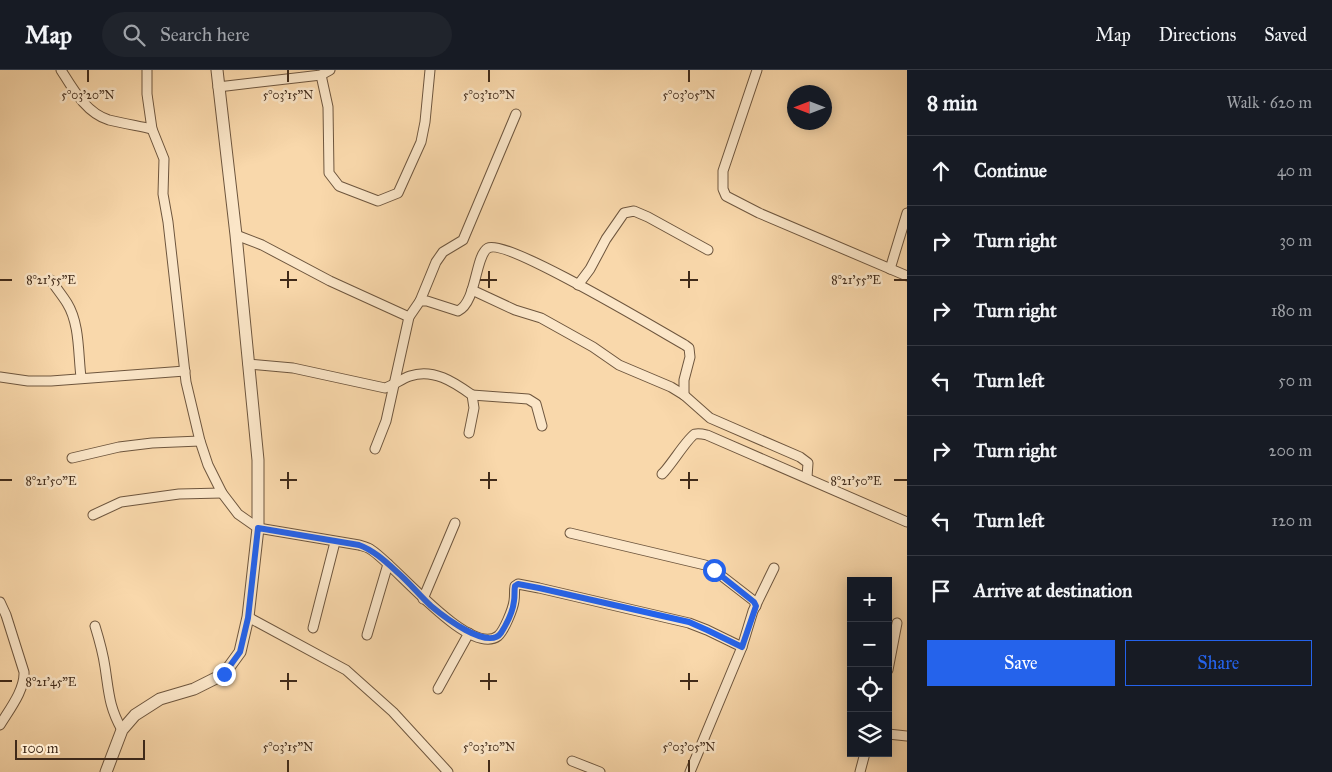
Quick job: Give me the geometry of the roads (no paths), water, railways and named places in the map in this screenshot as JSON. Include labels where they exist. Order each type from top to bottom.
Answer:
[{"type":"street","points":[[61,70],[73,90],[87,106],[99,115],[110,120],[152,129]]},
{"type":"street","points":[[147,70],[147,94],[152,129],[164,159],[163,194],[168,222],[185,371],[200,441],[208,465],[222,493],[238,514],[258,528],[359,545],[370,549],[397,572],[433,608],[469,633],[489,638],[494,638],[500,634],[513,607],[514,590],[518,584],[689,622],[742,647]]},
{"type":"street","points":[[106,772],[122,730],[135,715],[160,699],[194,689],[224,674],[240,652],[248,618],[258,528],[258,460],[236,235],[216,70]]},
{"type":"street","points":[[218,87],[321,74],[330,70]]},
{"type":"street","points":[[321,74],[328,107],[328,173],[339,186],[378,201],[398,193],[421,142],[430,70]]},
{"type":"street","points":[[757,70],[723,171],[723,189],[726,196],[759,213],[907,276]]},
{"type":"street","points":[[375,449],[386,421],[409,317],[420,301],[436,262],[443,252],[463,240],[516,114]]},
{"type":"street","points":[[578,285],[624,213],[634,211],[708,250]]},
{"type":"street","points":[[890,268],[907,213]]},
{"type":"street","points":[[236,235],[262,245],[330,281],[409,317]]},
{"type":"street","points":[[420,301],[427,301],[458,311],[463,309],[472,290],[483,253],[492,247],[506,249],[578,285],[689,348],[690,357],[684,380],[684,395]]},
{"type":"street","points":[[51,280],[72,313],[81,377]]},
{"type":"street","points":[[472,290],[516,310],[540,318],[593,347],[619,365],[671,387],[684,395],[710,418],[800,457],[808,463],[807,477]]},
{"type":"street","points":[[248,364],[293,368],[385,388],[407,377],[422,373],[432,374],[454,382],[472,395],[528,399],[536,404],[542,426]]},
{"type":"street","points":[[0,377],[28,381],[185,371]]},
{"type":"street","points":[[469,433],[474,408],[472,395]]},
{"type":"street","points":[[662,474],[691,437],[700,434],[707,435],[907,522]]},
{"type":"street","points":[[72,458],[119,447],[152,443],[200,441]]},
{"type":"street","points":[[93,514],[120,502],[179,494],[222,493]]},
{"type":"street","points":[[423,599],[455,523]]},
{"type":"street","points":[[570,533],[705,565],[754,602],[756,606]]},
{"type":"street","points":[[313,628],[335,542]]},
{"type":"street","points":[[368,635],[388,564]]},
{"type":"street","points":[[690,772],[742,647],[756,606],[774,568]]},
{"type":"street","points":[[0,602],[6,615],[24,677],[22,686],[0,725]]},
{"type":"street","points":[[248,618],[346,670],[393,712],[448,772]]},
{"type":"street","points":[[889,667],[897,623]]},
{"type":"street","points":[[95,626],[105,666],[110,702],[122,730]]},
{"type":"street","points":[[438,689],[469,633]]},
{"type":"street","points":[[892,734],[907,736]]},
{"type":"street","points":[[860,772],[864,757]]},
{"type":"street","points":[[572,761],[600,772]]}]
